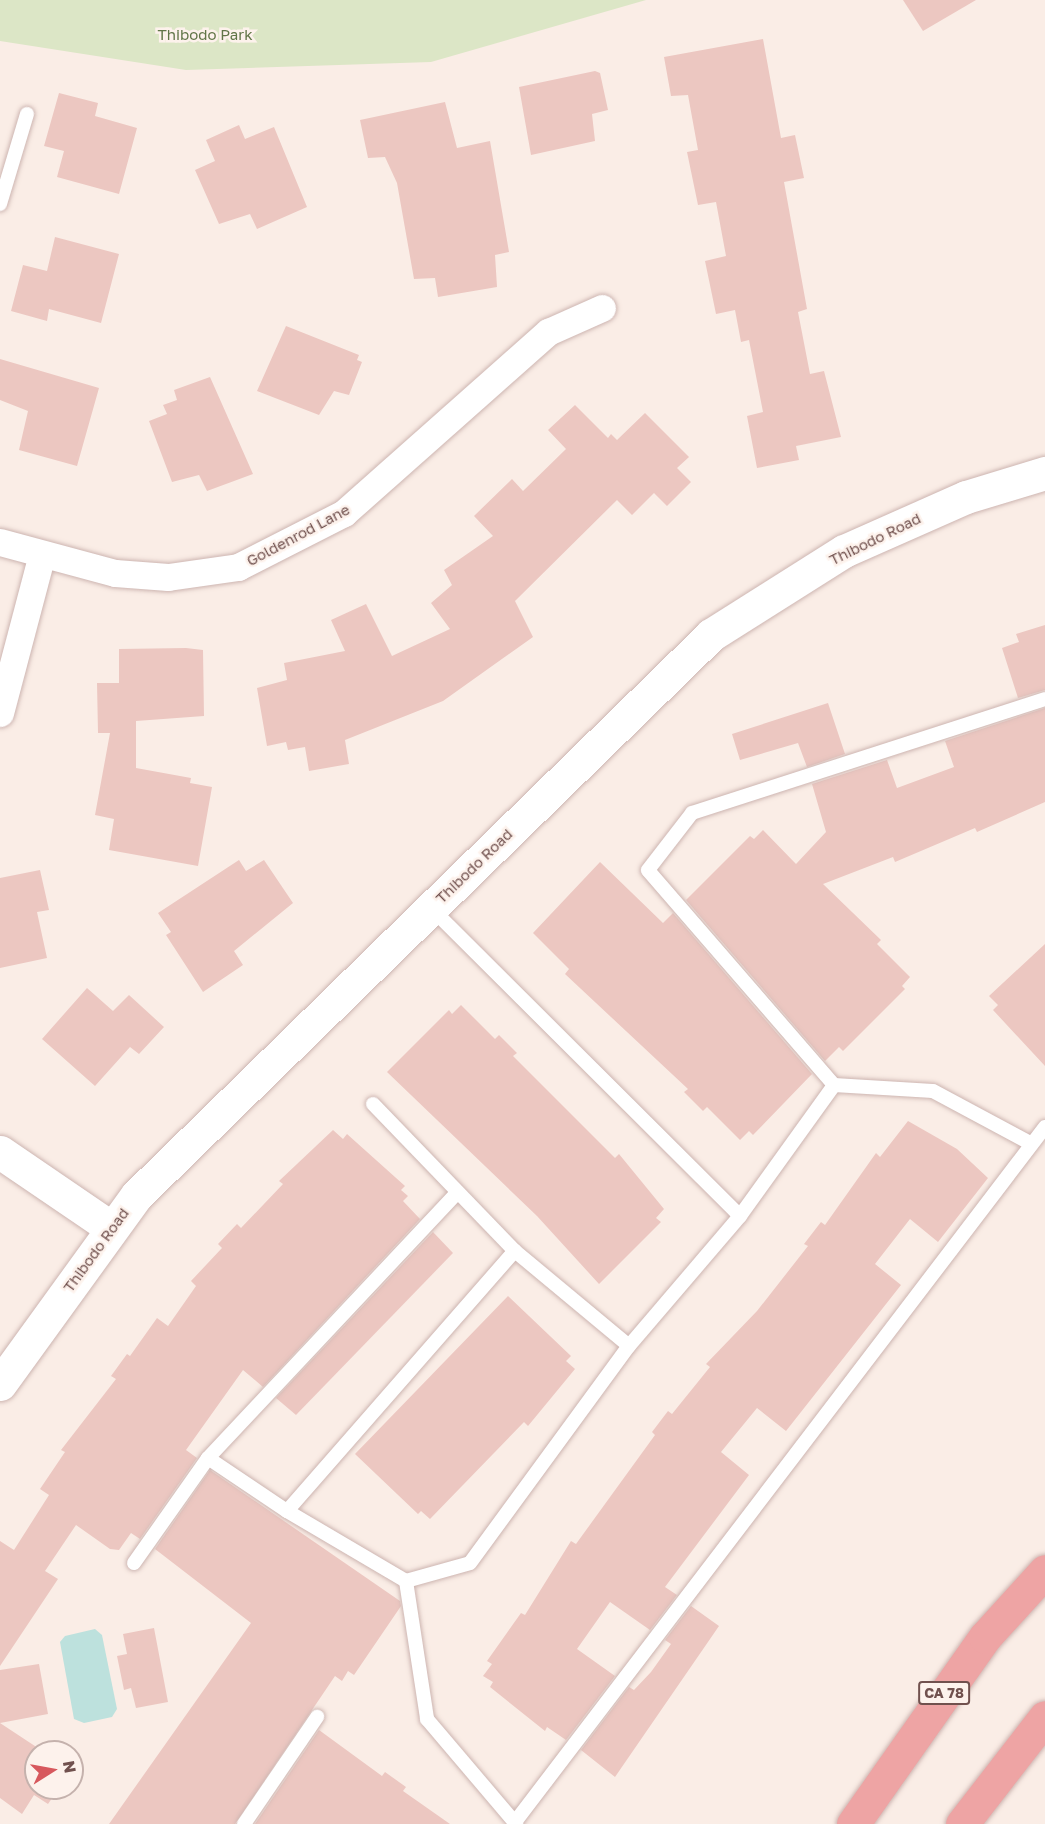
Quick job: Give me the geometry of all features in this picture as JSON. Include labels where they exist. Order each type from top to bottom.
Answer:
[{"type":"highway","name":"CA 78","points":[[853,1824],[985,1637],[1045,1570]]},
{"type":"highway","points":[[962,1824],[1045,1717]]},
{"type":"street","name":"Goldenrod Lane","points":[[0,542],[115,573],[168,577],[238,567],[344,513],[548,332],[602,308]]},
{"type":"street","name":"Thibodo Road","points":[[0,1384],[110,1227],[711,634],[844,550],[966,497],[1045,473]]},
{"type":"street","points":[[0,713],[42,554]]},
{"type":"street","points":[[0,1152],[110,1227]]},
{"type":"lane","points":[[0,204],[27,114]]},
{"type":"lane","points":[[1030,1143],[933,1091],[834,1085],[648,870],[692,813],[1045,699]]},
{"type":"lane","points":[[431,908],[740,1216]]},
{"type":"lane","points":[[208,1458],[287,1511],[406,1581],[470,1563],[629,1346],[740,1216],[834,1085]]},
{"type":"lane","points":[[373,1104],[456,1194],[515,1251],[629,1346]]},
{"type":"lane","points":[[406,1581],[427,1719],[515,1823],[1030,1143],[1045,1127]]},
{"type":"lane","points":[[134,1563],[208,1458],[456,1194]]},
{"type":"lane","points":[[287,1511],[515,1251]]},
{"type":"lane","points":[[245,1824],[317,1717]]},
{"type":"green space","name":"Thibodo Park","points":[[0,0],[646,0],[431,62],[186,70],[0,41]]},
{"type":"water","points":[[95,1629],[102,1635],[117,1709],[112,1717],[84,1723],[74,1719],[60,1642],[65,1636]]},
{"type":"building","points":[[903,0],[976,0],[923,31]]},
{"type":"building","points":[[763,39],[781,138],[795,135],[804,178],[784,182],[807,309],[798,312],[810,374],[824,371],[841,437],[796,446],[799,460],[757,468],[747,416],[763,412],[749,340],[741,342],[735,310],[716,314],[705,261],[726,256],[716,202],[698,205],[687,152],[698,150],[688,95],[671,96],[664,57]]},
{"type":"building","points":[[595,71],[600,73],[608,110],[592,114],[595,141],[531,155],[519,87]]},
{"type":"building","points":[[59,93],[98,103],[95,116],[137,128],[119,194],[57,177],[64,151],[44,146]]},
{"type":"building","points":[[445,102],[457,148],[490,141],[509,252],[495,255],[497,287],[438,297],[435,278],[414,279],[397,183],[385,157],[368,158],[360,120]]},
{"type":"building","points":[[239,125],[245,139],[274,127],[307,207],[257,229],[250,214],[219,224],[195,170],[215,161],[206,140]]},
{"type":"building","points":[[55,237],[119,254],[101,323],[49,309],[47,321],[11,311],[23,265],[47,271]]},
{"type":"building","points":[[286,326],[359,355],[357,360],[362,362],[349,395],[334,391],[319,415],[257,391]]},
{"type":"building","points":[[0,359],[99,388],[77,466],[19,450],[28,411],[0,400]]},
{"type":"building","points":[[210,377],[253,474],[207,491],[199,475],[172,482],[149,421],[167,414],[163,405],[177,400],[174,390]]},
{"type":"building","points":[[575,405],[608,438],[611,434],[617,440],[645,413],[689,457],[677,468],[691,482],[667,506],[654,493],[632,515],[617,500],[515,601],[533,637],[443,701],[345,740],[349,764],[309,771],[305,747],[288,750],[286,742],[267,746],[257,688],[287,680],[284,663],[345,651],[331,620],[366,604],[392,656],[450,629],[431,603],[452,585],[444,570],[493,536],[474,516],[512,479],[523,491],[566,449],[548,430]]},
{"type":"building","points":[[1045,625],[1045,690],[1018,698],[1002,648],[1019,642],[1016,634]]},
{"type":"building","points":[[119,649],[203,650],[204,716],[136,721],[136,768],[191,778],[190,783],[212,787],[198,866],[109,850],[114,819],[95,815],[110,733],[98,733],[97,683],[119,683]]},
{"type":"building","points":[[828,703],[845,754],[807,767],[798,743],[740,760],[732,734]]},
{"type":"building","points":[[1045,708],[1045,802],[977,832],[975,828],[895,862],[893,857],[823,884],[881,940],[877,944],[910,977],[902,986],[905,989],[843,1051],[839,1047],[825,1061],[686,900],[750,836],[754,839],[763,830],[796,864],[826,832],[812,784],[887,760],[897,788],[954,767],[945,741]]},
{"type":"building","points":[[239,860],[246,871],[264,860],[293,903],[234,951],[243,965],[203,992],[166,935],[171,932],[158,913]]},
{"type":"building","points":[[600,862],[663,923],[673,913],[812,1074],[753,1135],[749,1131],[740,1140],[707,1107],[703,1111],[684,1092],[688,1089],[565,974],[569,969],[533,933]]},
{"type":"building","points":[[40,870],[49,910],[37,912],[47,958],[0,968],[0,878]]},
{"type":"building","points":[[1045,944],[1045,1066],[993,1010],[998,1005],[989,996]]},
{"type":"building","points":[[87,988],[113,1011],[129,995],[164,1027],[139,1054],[130,1047],[95,1086],[42,1039]]},
{"type":"building","points":[[461,1005],[495,1039],[499,1035],[517,1053],[513,1056],[615,1158],[619,1154],[664,1209],[656,1218],[661,1222],[599,1284],[537,1216],[387,1072],[449,1010],[452,1014]]},
{"type":"building","points":[[908,1121],[957,1149],[988,1178],[938,1242],[910,1219],[875,1264],[901,1285],[786,1431],[757,1408],[721,1452],[749,1475],[665,1587],[677,1595],[650,1630],[610,1602],[577,1649],[615,1676],[566,1740],[547,1727],[545,1731],[490,1687],[493,1682],[483,1676],[492,1664],[487,1661],[521,1613],[525,1615],[571,1541],[576,1544],[655,1435],[652,1432],[668,1411],[672,1414],[710,1367],[706,1364],[757,1311],[808,1246],[804,1244],[821,1222],[825,1225],[876,1153],[880,1157]]},
{"type":"building","points":[[333,1130],[343,1139],[347,1134],[405,1186],[401,1190],[408,1196],[403,1201],[420,1219],[263,1387],[243,1370],[186,1450],[197,1458],[140,1539],[131,1533],[119,1550],[110,1549],[76,1525],[45,1571],[58,1579],[0,1666],[0,1541],[14,1550],[49,1495],[40,1489],[65,1452],[61,1450],[116,1379],[111,1376],[127,1354],[130,1356],[157,1318],[168,1326],[196,1286],[191,1281],[222,1248],[218,1244],[237,1224],[241,1228],[283,1184],[279,1181]]},
{"type":"building","points":[[433,1232],[453,1253],[296,1415],[276,1398]]},
{"type":"building","points":[[508,1296],[571,1356],[566,1361],[575,1369],[528,1426],[524,1422],[430,1519],[421,1511],[418,1514],[355,1454]]},
{"type":"building","points":[[210,1470],[400,1601],[401,1606],[354,1675],[348,1671],[342,1681],[335,1676],[235,1824],[109,1824],[251,1623],[155,1549]]},
{"type":"building","points":[[691,1606],[719,1626],[615,1777],[581,1750],[629,1687],[634,1690],[651,1672],[671,1644],[665,1640]]},
{"type":"building","points":[[154,1628],[168,1702],[136,1708],[131,1688],[124,1690],[117,1656],[127,1654],[123,1634]]},
{"type":"building","points":[[39,1664],[48,1714],[0,1723],[0,1670]]},
{"type":"building","points":[[0,1723],[26,1740],[24,1800],[31,1800],[22,1814],[0,1798]]},
{"type":"building","points":[[319,1730],[382,1776],[385,1772],[406,1787],[403,1791],[450,1824],[255,1824]]}]
